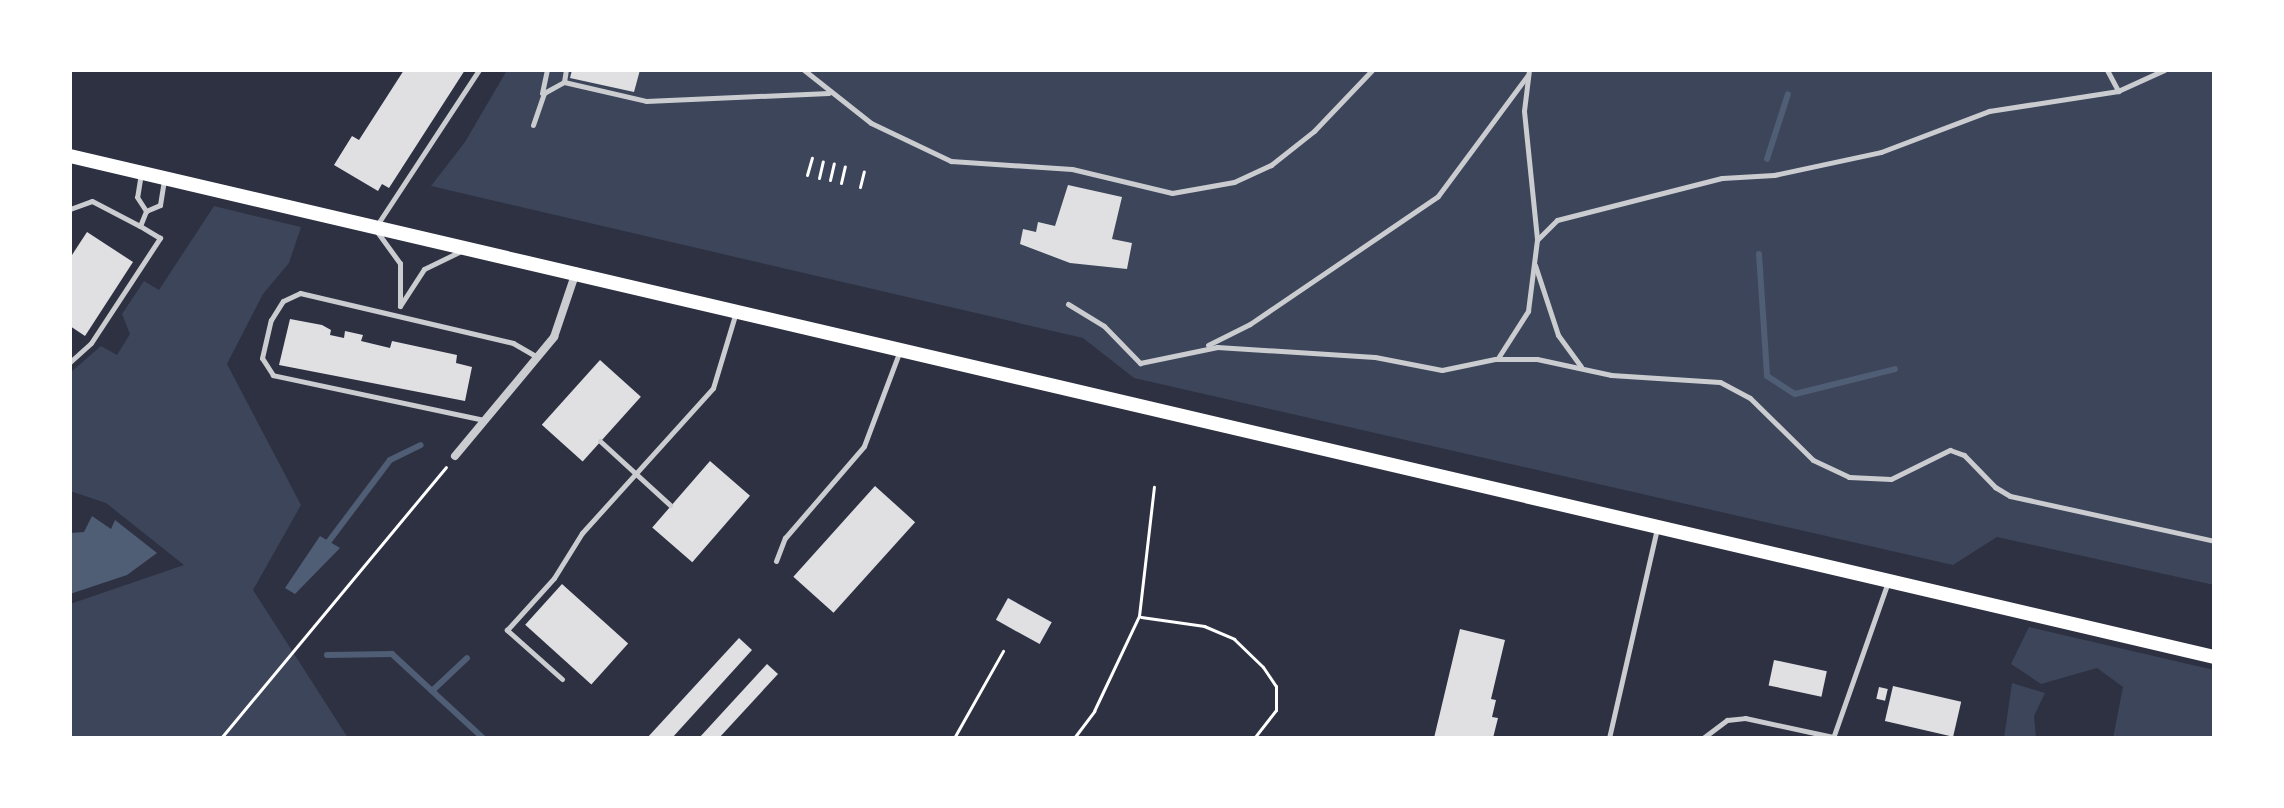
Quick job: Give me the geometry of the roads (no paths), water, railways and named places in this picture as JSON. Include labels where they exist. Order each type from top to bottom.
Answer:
[{"type":"main road","points":[[70,156],[2214,657]]},
{"type":"street","points":[[455,456],[537,357],[564,316],[576,272]]},
{"type":"lane","points":[[397,317],[400,263],[374,229],[479,70]]},
{"type":"lane","points":[[533,125],[547,70]]},
{"type":"lane","points":[[541,98],[564,82],[566,70]]},
{"type":"lane","points":[[804,70],[871,123],[951,161],[1072,169],[1172,193],[1234,182],[1271,165],[1331,114],[1372,70]]},
{"type":"lane","points":[[2107,70],[2118,91]]},
{"type":"lane","points":[[1537,240],[1549,224],[1571,215],[1722,178],[1774,175],[1881,152],[1989,111],[2118,91],[2164,70]]},
{"type":"lane","points":[[1498,359],[1524,320],[1537,240],[1524,111],[1528,72]]},
{"type":"lane","points":[[1068,304],[1104,326],[1140,363],[1204,348],[1250,324],[1443,192],[1528,72]]},
{"type":"lane","points":[[564,82],[646,101],[830,93]]},
{"type":"lane","points":[[142,172],[137,197],[146,211]]},
{"type":"lane","points":[[140,226],[146,211],[160,205],[165,177]]},
{"type":"lane","points":[[70,209],[92,201],[160,238],[91,343],[70,362]]},
{"type":"lane","points":[[400,306],[424,269],[470,248]]},
{"type":"lane","points":[[1534,261],[1558,335],[1582,368]]},
{"type":"lane","points":[[485,420],[273,375],[262,358],[271,320],[283,301],[300,293],[513,343],[537,357]]},
{"type":"lane","points":[[562,679],[507,630],[635,474],[713,388],[737,310]]},
{"type":"lane","points":[[776,561],[785,538],[867,440],[901,348]]},
{"type":"lane","points":[[1204,348],[1375,357],[1442,370],[1498,359],[1556,361],[1582,368],[1731,385],[1813,460],[1860,481],[1891,479],[1935,453],[1950,450],[1968,457],[1995,487],[2010,496],[2214,541]]},
{"type":"lane","points":[[600,441],[670,505]]},
{"type":"lane","points":[[1609,738],[1658,525]]},
{"type":"lane","points":[[1703,738],[1727,720],[1745,718],[1833,737],[1889,580]]},
{"type":"waterway","points":[[1767,159],[1788,94]]},
{"type":"waterway","points":[[1759,254],[1767,376],[1795,394],[1895,369]]},
{"type":"waterway","points":[[326,545],[390,460],[421,445]]},
{"type":"waterway","points":[[327,655],[392,654],[483,738]]},
{"type":"waterway","points":[[432,691],[467,658]]}]
